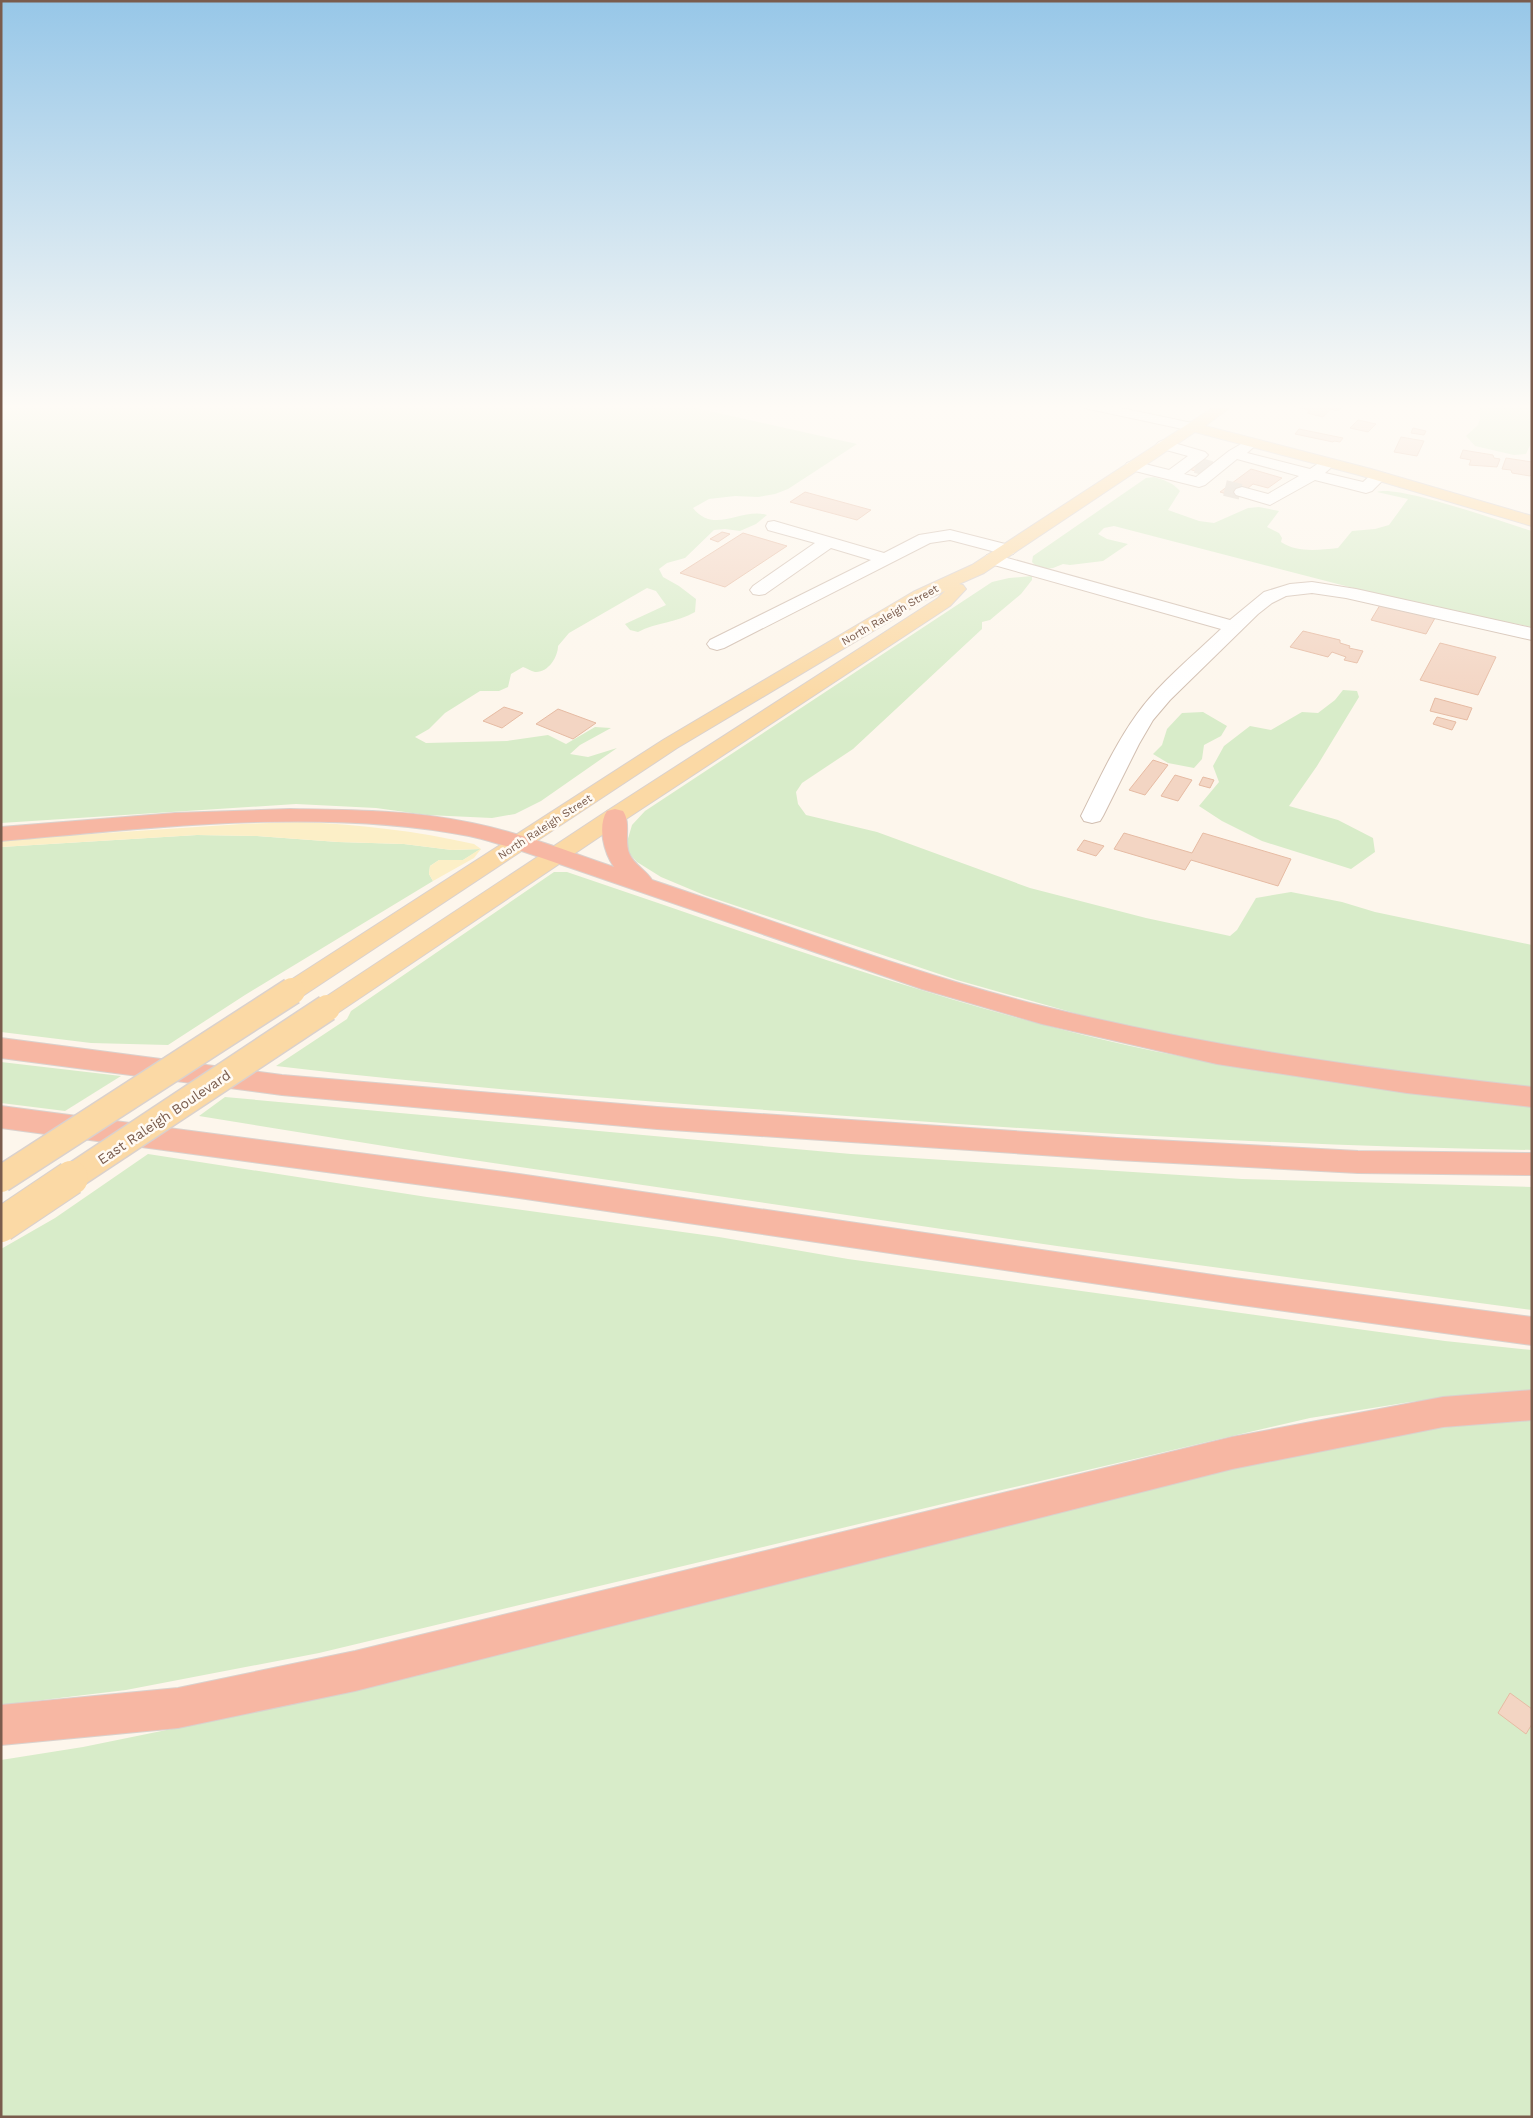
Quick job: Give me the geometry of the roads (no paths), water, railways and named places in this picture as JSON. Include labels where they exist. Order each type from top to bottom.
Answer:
[{"type":"highway","points":[[1,834],[153,822],[324,815],[398,820],[465,828],[521,843],[931,983],[1042,1015],[1217,1054],[1407,1083],[1532,1097]]},
{"type":"highway","points":[[615,816],[614,847],[622,864],[645,885]]},
{"type":"highway","points":[[1,1048],[310,1088],[425,1100],[1116,1150],[1348,1162],[1532,1164]]},
{"type":"highway","points":[[1,1117],[519,1186],[1214,1288],[1532,1331]]},
{"type":"highway","points":[[1,1725],[178,1708],[346,1673],[1232,1453],[1443,1412],[1532,1405]]},
{"type":"main road","points":[[993,559],[1076,504]]},
{"type":"main road","points":[[1474,504],[1532,521]]},
{"type":"main road","name":"North Raleigh Street","points":[[327,1008],[615,816],[944,602],[993,559]]},
{"type":"main road","name":"North Raleigh Street","points":[[1,1179],[521,843],[670,744],[919,596],[993,559]]},
{"type":"main road","name":"East Raleigh Boulevard","points":[[1,1225],[327,1008]]},
{"type":"street","points":[[774,526],[884,558]]},
{"type":"street","points":[[717,644],[790,609],[884,558],[924,539],[937,536],[964,537],[993,559],[1234,627]]},
{"type":"street","points":[[758,590],[829,542]]},
{"type":"street","points":[[1092,816],[1128,744],[1145,717],[1163,696],[1234,627],[1270,596],[1283,591],[1305,588],[1328,589],[1532,634]]}]
